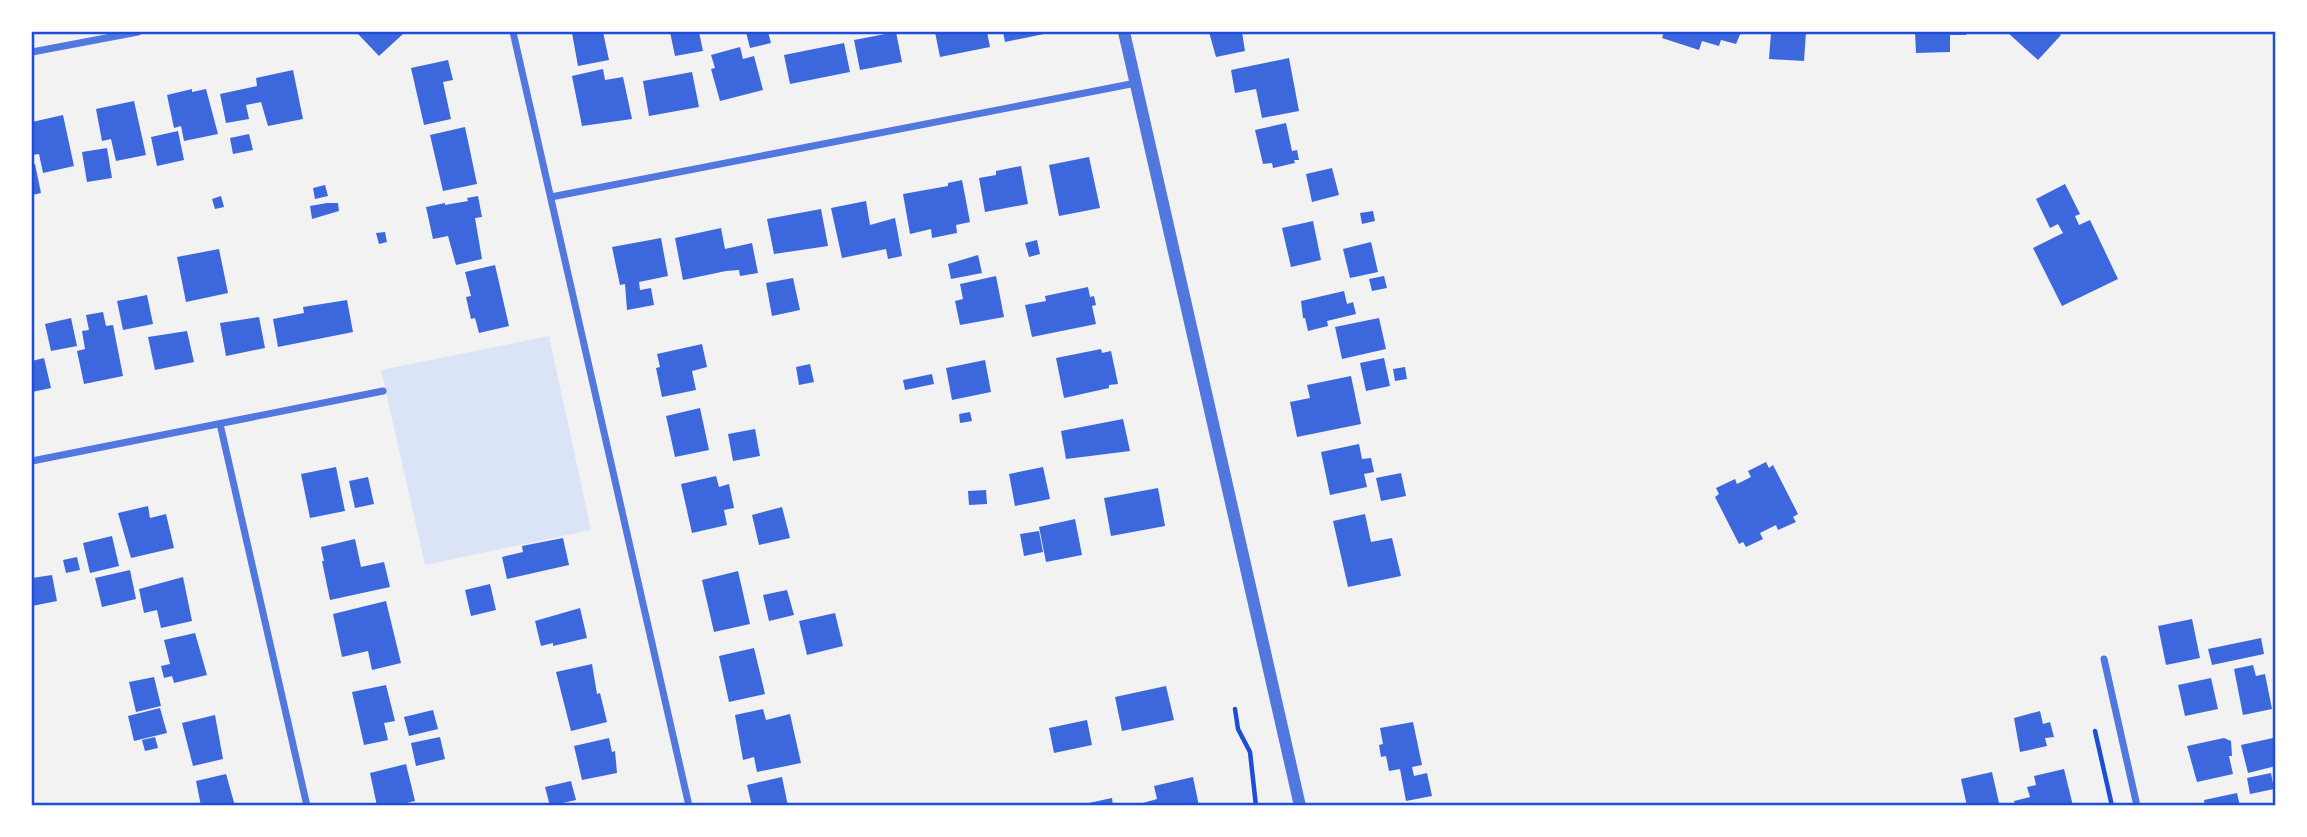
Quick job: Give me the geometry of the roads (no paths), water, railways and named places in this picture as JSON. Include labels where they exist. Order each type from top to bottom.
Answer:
[{"type":"street","points":[[32,52],[138,32]]},
{"type":"street","points":[[513,32],[689,806]]},
{"type":"street","points":[[1124,32],[1300,806]]},
{"type":"street","points":[[551,197],[1136,83]]},
{"type":"street","points":[[32,461],[383,391]]},
{"type":"street","points":[[220,424],[307,806]]},
{"type":"street","points":[[2104,659],[2137,806]]}]
